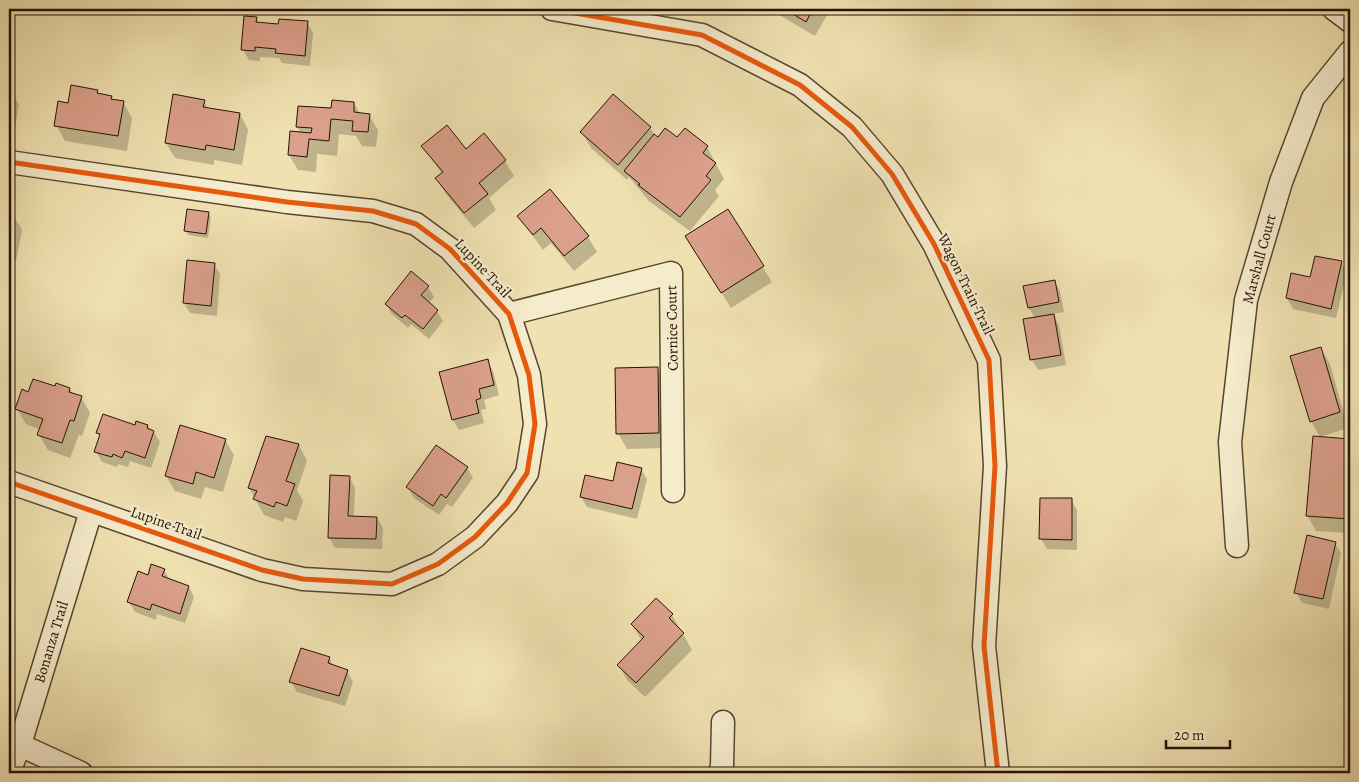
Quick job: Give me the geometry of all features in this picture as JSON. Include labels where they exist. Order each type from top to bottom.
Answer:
[{"type":"street","name":"Wagon Train Trail","points":[[552,9],[702,36],[800,85],[852,127],[892,174],[934,244],[989,360],[995,466],[984,646],[998,773]]},
{"type":"street","points":[[1334,9],[1350,21]]},
{"type":"street","name":"Marshall Court","points":[[1237,546],[1230,442],[1246,300],[1281,182],[1313,98],[1350,52]]},
{"type":"street","name":"Lupine Trail","points":[[9,162],[287,202],[373,211],[416,224],[450,249],[508,314],[529,375],[535,424],[527,473],[507,503],[476,537],[438,564],[392,584],[303,579],[262,570],[9,482]]},
{"type":"street","name":"Cornice Court","points":[[508,314],[671,273],[674,491]]},
{"type":"street","name":"Bonanza Trail","points":[[9,772],[14,742],[91,511]]},
{"type":"street","points":[[720,773],[722,766],[723,722]]},
{"type":"street","points":[[14,742],[81,773]]},
{"type":"building","points":[[785,9],[813,9],[806,22]]},
{"type":"building","points":[[244,16],[257,17],[256,22],[278,24],[279,19],[308,21],[305,56],[275,53],[276,49],[255,47],[255,51],[241,50]]},
{"type":"building","points":[[71,85],[98,90],[97,93],[112,96],[111,99],[124,101],[118,136],[54,126],[58,101],[68,103]]},
{"type":"building","points":[[9,92],[14,93],[9,118]]},
{"type":"building","points":[[173,94],[205,100],[203,107],[240,113],[234,150],[206,145],[205,150],[165,143]]},
{"type":"building","points":[[613,94],[651,127],[618,165],[580,132]]},
{"type":"building","points":[[332,100],[354,102],[354,112],[370,114],[368,132],[352,131],[353,121],[331,119],[329,141],[309,139],[307,157],[288,155],[290,131],[311,133],[312,128],[296,127],[298,106],[331,108]]},
{"type":"building","points":[[447,125],[466,149],[484,133],[506,160],[479,183],[488,194],[464,213],[435,178],[443,172],[421,146]]},
{"type":"building","points":[[665,128],[677,137],[685,128],[708,146],[703,153],[716,163],[706,176],[711,180],[680,217],[638,185],[640,184],[624,171],[654,134],[658,137]]},
{"type":"building","points":[[550,189],[589,236],[564,256],[541,228],[533,235],[517,216]]},
{"type":"building","points":[[187,209],[209,212],[206,234],[184,231]]},
{"type":"building","points":[[728,209],[764,266],[721,293],[685,236]]},
{"type":"building","points":[[9,213],[14,214],[9,241]]},
{"type":"building","points":[[1315,256],[1342,261],[1331,309],[1286,298],[1291,273],[1310,277]]},
{"type":"building","points":[[187,260],[215,263],[211,306],[183,303]]},
{"type":"building","points":[[411,271],[429,286],[421,295],[438,310],[423,329],[405,315],[402,318],[385,304]]},
{"type":"building","points":[[1055,280],[1059,302],[1028,308],[1023,286]]},
{"type":"building","points":[[1054,314],[1061,355],[1030,360],[1023,319]]},
{"type":"building","points":[[1321,347],[1340,412],[1310,422],[1290,356]]},
{"type":"building","points":[[488,359],[494,385],[479,389],[481,398],[476,400],[479,413],[452,420],[439,372]]},
{"type":"building","points":[[658,367],[659,433],[616,434],[615,368]]},
{"type":"building","points":[[33,379],[55,386],[56,383],[70,388],[69,392],[82,396],[74,421],[70,420],[62,443],[37,435],[43,419],[15,409],[22,389],[28,392]]},
{"type":"building","points":[[103,414],[135,425],[136,421],[148,425],[147,428],[154,431],[145,458],[125,451],[122,458],[113,454],[112,457],[94,452],[100,434],[96,433]]},
{"type":"building","points":[[180,425],[226,439],[214,478],[196,472],[193,484],[165,476]]},
{"type":"building","points":[[266,436],[299,444],[286,481],[295,484],[287,506],[276,502],[274,507],[253,499],[257,491],[248,488]]},
{"type":"building","points":[[1313,436],[1350,439],[1350,519],[1306,516]]},
{"type":"building","points":[[436,445],[468,467],[446,498],[441,494],[433,506],[406,487]]},
{"type":"building","points":[[617,462],[642,468],[632,509],[580,497],[585,475],[613,481]]},
{"type":"building","points":[[330,475],[350,476],[348,516],[377,517],[376,539],[328,538]]},
{"type":"building","points":[[1040,498],[1072,498],[1072,540],[1039,539]]},
{"type":"building","points":[[1307,535],[1336,542],[1323,599],[1294,593]]},
{"type":"building","points":[[151,564],[165,569],[162,576],[189,586],[180,614],[152,604],[150,610],[127,602],[138,571],[148,575]]},
{"type":"building","points":[[656,598],[673,614],[669,618],[684,633],[636,683],[617,665],[644,637],[631,624]]},
{"type":"building","points":[[301,648],[330,657],[328,663],[348,670],[339,696],[289,682]]},
{"type":"cycle path","points":[[552,9],[702,35],[800,85],[852,127],[892,174],[934,244],[989,360],[995,466],[984,646],[998,773]]},
{"type":"cycle path","points":[[9,162],[287,202],[373,211],[416,224],[450,249],[509,314],[529,375],[535,424],[527,473],[507,503],[475,537],[438,564],[392,584],[303,579],[262,570],[9,482]]}]
